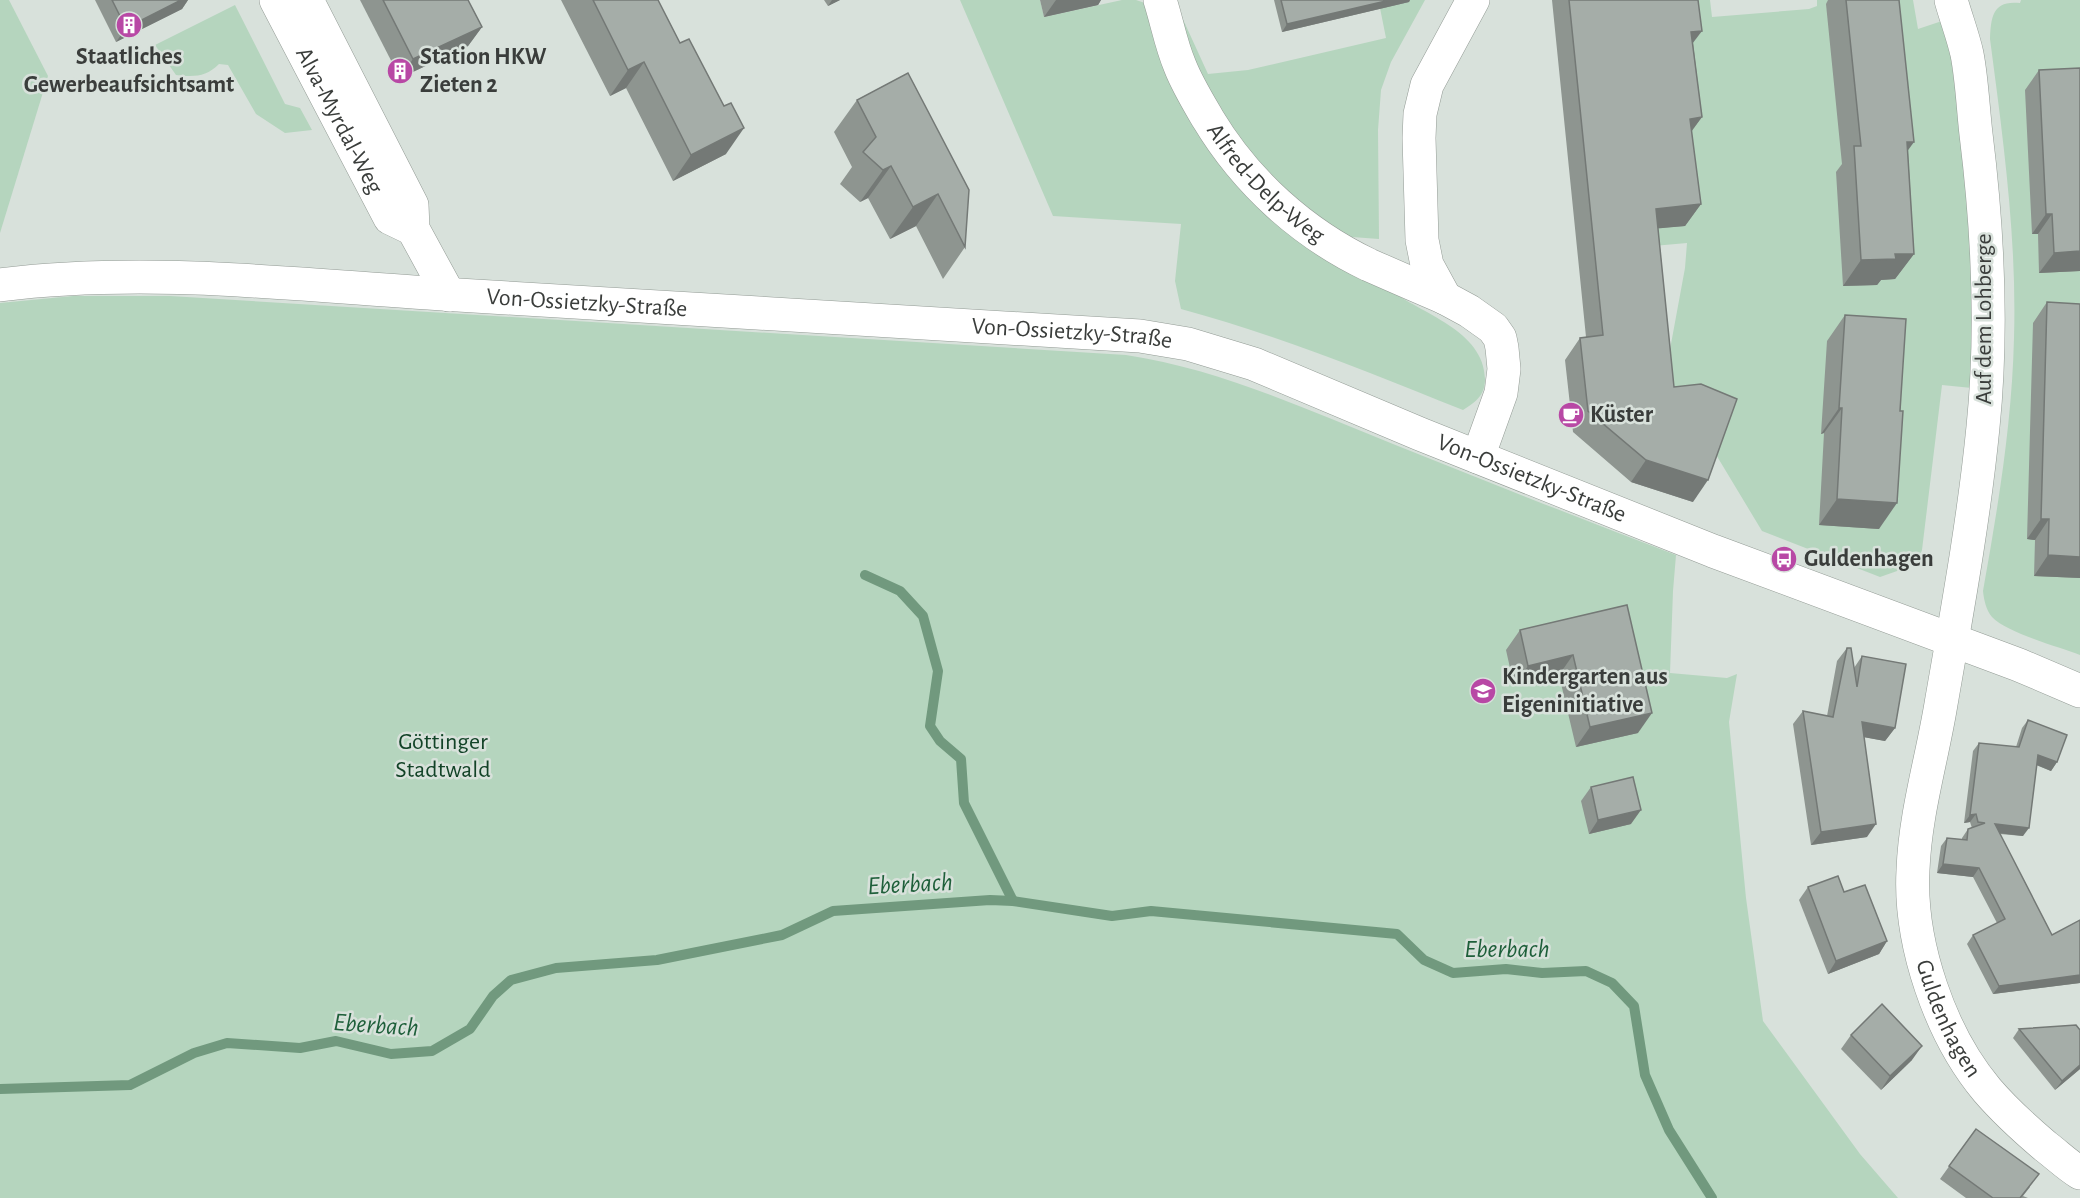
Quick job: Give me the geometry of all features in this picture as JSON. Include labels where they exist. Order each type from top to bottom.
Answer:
[{"type":"street","name":"Alva-Myrdal-Weg","points":[[276,0],[390,218],[413,229]]},
{"type":"street","name":"Alva-Myrdal-Weg","points":[[307,0],[412,205],[413,229],[449,295]]},
{"type":"street","name":"Alfred-Delp-Weg","points":[[1160,0],[1179,66],[1198,101],[1241,167],[1267,195],[1303,225],[1335,246],[1367,264],[1469,311],[1493,328],[1500,338],[1504,369],[1501,393],[1478,457]]},
{"type":"street","points":[[1445,298],[1427,264],[1424,252],[1420,114],[1427,85],[1473,0]]},
{"type":"street","name":"Auf dem Lohberge","points":[[1951,0],[1966,53],[1983,192],[1989,339],[1983,425],[1972,513],[1951,640]]},
{"type":"street","name":"Von-Ossietzky-Straße","points":[[0,285],[50,279],[174,276],[449,295],[1140,336],[1188,344],[1254,364],[1478,457],[1809,588],[2019,664],[2080,691]]},
{"type":"street","name":"Guldenhagen","points":[[1951,640],[1915,840],[1912,872],[1913,904],[1925,968],[1938,1006],[1951,1032],[1985,1088],[2035,1137],[2080,1173]]},
{"type":"green space","points":[[0,0],[9,0],[48,76],[0,233]]},
{"type":"green space","points":[[960,0],[1040,0],[1044,17],[1122,0],[1136,0],[1181,15],[1208,74],[1248,70],[1386,38],[1380,8],[1409,0],[1425,0],[1391,62],[1381,90],[1378,130],[1379,239],[1352,237],[1384,285],[1449,325],[1474,348],[1482,362],[1485,379],[1479,398],[1463,410],[1288,343],[1181,309],[1175,281],[1181,224],[1053,216]]},
{"type":"green space","points":[[1617,0],[1710,0],[1712,17],[1809,9],[1817,6],[1817,0],[1913,0],[1918,29],[1942,21],[1951,56],[1968,191],[1974,295],[1972,388],[1942,385],[1922,550],[1917,564],[1880,577],[1762,531],[1712,448],[1659,409],[1685,268],[1687,243],[1642,247]]},
{"type":"green space","points":[[2021,0],[2080,0],[2080,655],[2021,634],[1999,623],[1988,611],[1983,591],[2007,433],[2014,338],[2011,226],[1990,31],[1995,11],[1999,7],[2004,4],[2020,3]]},
{"type":"green space","points":[[235,5],[285,104],[300,108],[312,130],[285,133],[256,114],[228,65],[219,64],[199,75],[176,75],[155,45]]},
{"type":"green space","name":"Göttinger Stadtwald","points":[[73,296],[170,296],[1126,355],[1195,370],[1295,404],[1676,555],[1670,673],[1727,678],[1737,674],[1729,722],[1746,898],[1763,1021],[1860,1154],[1898,1198],[0,1198],[0,303]]},
{"type":"building","points":[[112,0],[181,0],[126,28]]},
{"type":"building","points":[[383,0],[468,0],[482,27],[413,59]]},
{"type":"building","points":[[593,0],[658,0],[680,43],[689,39],[724,106],[731,103],[744,128],[691,155],[644,62],[628,70]]},
{"type":"building","points":[[1281,0],[1390,0],[1287,24]]},
{"type":"building","points":[[1569,0],[1698,0],[1702,31],[1691,32],[1702,117],[1690,119],[1701,204],[1656,209],[1674,387],[1701,384],[1737,399],[1708,480],[1646,460],[1588,411],[1580,338],[1603,335]]},
{"type":"building","points":[[1846,0],[1899,0],[1914,142],[1907,142],[1914,254],[1895,254],[1896,259],[1861,260],[1854,146],[1861,146]]},
{"type":"building","points":[[2080,68],[2080,251],[2054,253],[2052,214],[2046,214],[2039,70]]},
{"type":"building","points":[[908,73],[969,190],[965,247],[938,194],[913,207],[891,166],[883,170],[863,152],[876,137],[857,100]]},
{"type":"building","points":[[2047,302],[2080,304],[2080,557],[2048,555],[2049,519],[2041,519]]},
{"type":"building","points":[[1845,315],[1906,319],[1897,503],[1837,499],[1842,408],[1839,408]]},
{"type":"building","points":[[1627,605],[1652,713],[1590,727],[1573,655],[1528,666],[1520,630]]},
{"type":"building","points":[[1847,648],[1851,648],[1857,687],[1862,656],[1906,664],[1895,728],[1862,722],[1876,824],[1821,832],[1803,711],[1833,717]]},
{"type":"building","points":[[2028,720],[2067,735],[2057,762],[2038,755],[2029,828],[1995,824],[2052,935],[2080,920],[2080,975],[1999,986],[1973,935],[2005,919],[1979,868],[1943,864],[1947,838],[1967,840],[1968,829],[1985,823],[1978,822],[1976,814],[1970,815],[1979,743],[2019,747]]},
{"type":"building","points":[[1633,777],[1641,810],[1598,820],[1591,787]]},
{"type":"building","points":[[1838,876],[1844,892],[1865,885],[1887,941],[1836,961],[1808,887]]},
{"type":"building","points":[[1882,1004],[1922,1046],[1890,1076],[1851,1035]]},
{"type":"building","points":[[2076,1025],[2080,1030],[2080,1065],[2062,1081],[2019,1029]]},
{"type":"building","points":[[1976,1129],[2039,1174],[2020,1198],[1993,1198],[1949,1166]]},
{"type":"waterway","points":[[865,575],[900,591],[923,616],[938,671],[930,726],[940,741],[961,759],[964,803],[1013,901]]},
{"type":"waterway","name":"Eberbach","points":[[0,1089],[130,1085],[194,1053],[227,1043],[300,1048],[336,1041],[391,1054],[432,1051],[470,1029],[493,996],[511,980],[556,968],[657,960],[782,935],[833,911],[990,900],[1013,901],[1112,916],[1151,911],[1397,934],[1424,960],[1453,973],[1506,969],[1542,973],[1586,971],[1612,983],[1634,1006],[1645,1075],[1669,1130],[1712,1198]]},
{"type":"place","name":"Staatliches Gewerbeaufsichtsamt","points":[[129,25]]},
{"type":"place","name":"Station HKW Zieten 2","points":[[400,71]]},
{"type":"place","name":"Küster","points":[[1571,415]]},
{"type":"place","name":"Guldenhagen","points":[[1784,559]]},
{"type":"place","name":"Kindergarten aus Eigeninitiative","points":[[1483,691]]}]
